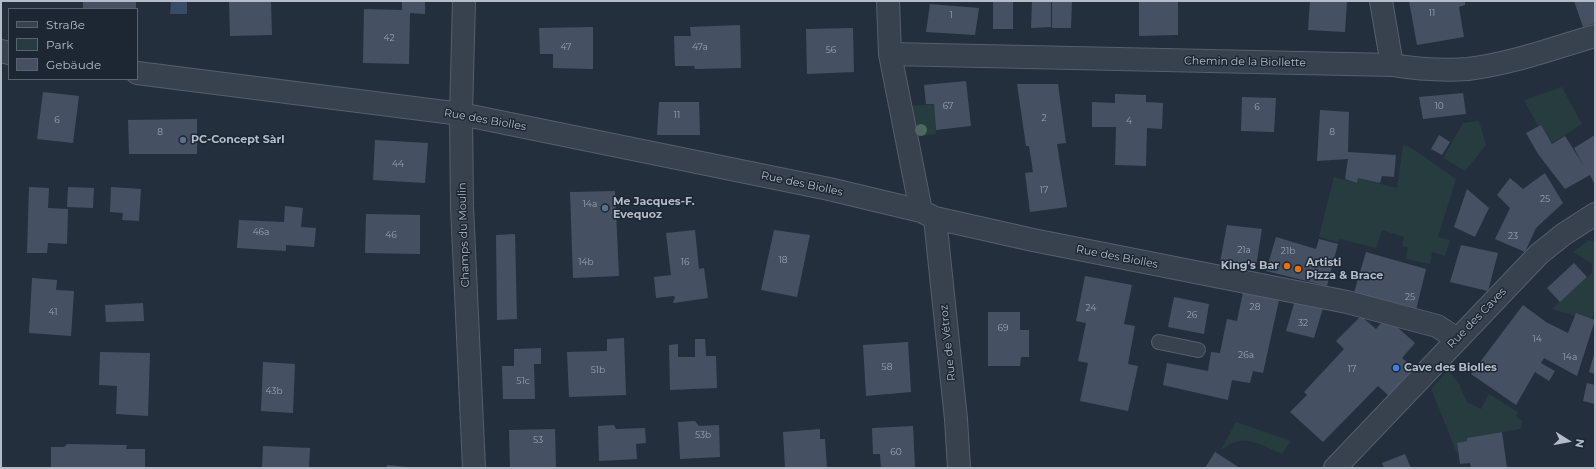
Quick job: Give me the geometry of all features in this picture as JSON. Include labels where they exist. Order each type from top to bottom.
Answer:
[{"type":"street","name":"Champs du Moulin","points":[[464,1],[461,114],[462,206],[474,468]]},
{"type":"street","name":"Rue de Vétroz","points":[[888,1],[890,54],[928,214],[956,419],[959,468]]},
{"type":"street","points":[[1381,1],[1392,65]]},
{"type":"street","name":"Chemin de la Biollette","points":[[890,54],[1392,65],[1426,70],[1467,69],[1495,65],[1595,36]]},
{"type":"street","name":"Rue des Biolles","points":[[138,73],[461,114],[829,189],[1033,240],[1347,302],[1437,326],[1457,340]]},
{"type":"street","name":"Rue des Caves","points":[[1336,468],[1539,254],[1564,234],[1595,214]]},
{"type":"lane","points":[[1159,342],[1198,350]]},
{"type":"green space","points":[[1562,87],[1582,124],[1552,143],[1541,125],[1538,126],[1524,100]]},
{"type":"green space","points":[[934,104],[936,134],[913,137],[910,106]]},
{"type":"green space","points":[[1479,121],[1486,145],[1465,171],[1443,158],[1463,123]]},
{"type":"green space","points":[[1403,145],[1410,147],[1456,179],[1438,237],[1450,240],[1445,256],[1432,252],[1430,264],[1406,259],[1408,247],[1402,246],[1404,237],[1382,230],[1376,248],[1340,239],[1338,242],[1319,237],[1334,177],[1357,183],[1358,178],[1397,188]]},
{"type":"green space","points":[[1589,240],[1595,242],[1595,308],[1592,319],[1577,313],[1575,316],[1552,309],[1592,273],[1592,264],[1573,252]]},
{"type":"green space","points":[[1448,370],[1459,384],[1467,402],[1481,409],[1489,394],[1518,412],[1516,417],[1523,421],[1520,429],[1467,438],[1467,441],[1457,443],[1458,456],[1432,391],[1432,388]]},
{"type":"green space","points":[[1236,422],[1291,441],[1282,454],[1258,444],[1244,441],[1229,445],[1221,450]]},
{"type":"water","points":[[171,1],[187,1],[187,14],[170,14]]},
{"type":"building","points":[[83,1],[136,1],[136,8],[83,8]]},
{"type":"building","points":[[229,1],[271,1],[272,35],[230,36]]},
{"type":"building","points":[[402,1],[425,1],[425,14],[410,13],[409,64],[363,63],[364,9],[402,10]]},
{"type":"building","points":[[993,1],[1013,1],[1013,29],[993,29]]},
{"type":"building","points":[[1032,1],[1051,1],[1051,27],[1031,28]]},
{"type":"building","points":[[1052,1],[1072,1],[1071,28],[1052,28]]},
{"type":"building","points":[[1139,1],[1178,1],[1178,35],[1139,36]]},
{"type":"building","points":[[1310,1],[1347,1],[1345,32],[1308,30]]},
{"type":"building","points":[[1409,1],[1465,1],[1465,5],[1459,7],[1464,37],[1417,45]]},
{"type":"building","points":[[1574,1],[1595,1],[1595,23],[1583,27]]},
{"type":"building","points":[[930,4],[979,8],[975,35],[926,32]]},
{"type":"building","points":[[740,25],[741,68],[695,69],[694,66],[675,66],[674,36],[691,36],[690,27]]},
{"type":"building","points":[[593,27],[593,69],[553,68],[553,54],[540,54],[539,28]]},
{"type":"building","points":[[853,28],[854,72],[807,74],[806,29]]},
{"type":"building","points":[[966,81],[971,126],[936,130],[934,104],[926,104],[924,85]]},
{"type":"building","points":[[1017,84],[1058,84],[1066,143],[1057,144],[1067,207],[1030,212],[1025,173],[1033,172],[1029,146],[1026,146]]},
{"type":"building","points":[[43,92],[79,96],[73,143],[37,139]]},
{"type":"building","points":[[1463,93],[1466,114],[1423,119],[1419,97]]},
{"type":"building","points":[[1115,94],[1146,95],[1146,102],[1163,103],[1162,129],[1147,128],[1146,166],[1115,165],[1116,127],[1092,127],[1092,102],[1115,103]]},
{"type":"building","points":[[1242,97],[1276,98],[1274,132],[1241,131]]},
{"type":"building","points":[[659,102],[699,102],[700,135],[657,135]]},
{"type":"building","points":[[1320,110],[1349,112],[1348,152],[1396,155],[1394,177],[1382,176],[1380,183],[1358,178],[1357,183],[1345,179],[1348,159],[1317,161]]},
{"type":"building","points":[[197,119],[197,154],[129,154],[128,120]]},
{"type":"building","points":[[1541,125],[1552,144],[1565,136],[1584,166],[1574,148],[1595,135],[1595,185],[1590,175],[1565,189],[1538,154],[1526,133]]},
{"type":"building","points":[[1439,135],[1450,142],[1442,155],[1431,149]]},
{"type":"building","points":[[375,140],[428,143],[425,183],[373,180]]},
{"type":"building","points":[[1545,173],[1563,203],[1536,228],[1525,252],[1495,239],[1510,208],[1497,195],[1510,178],[1523,189]]},
{"type":"building","points":[[29,187],[49,188],[48,208],[68,209],[67,244],[48,243],[47,253],[27,253]]},
{"type":"building","points":[[68,187],[94,188],[93,208],[67,207]]},
{"type":"building","points":[[111,187],[141,189],[139,221],[122,220],[123,213],[110,212]]},
{"type":"building","points":[[1467,189],[1489,208],[1475,237],[1454,227]]},
{"type":"building","points":[[615,191],[619,276],[573,278],[570,192]]},
{"type":"building","points":[[285,206],[303,208],[301,227],[316,228],[314,247],[286,245],[286,251],[237,248],[239,220],[284,222]]},
{"type":"building","points":[[366,214],[420,215],[420,254],[365,253]]},
{"type":"building","points":[[1227,225],[1262,229],[1256,266],[1220,262]]},
{"type":"building","points":[[695,230],[699,269],[704,268],[708,298],[673,303],[675,297],[673,296],[656,298],[654,277],[671,275],[666,233]]},
{"type":"building","points":[[774,230],[810,235],[797,297],[761,290]]},
{"type":"building","points":[[515,234],[517,319],[497,320],[496,235]]},
{"type":"building","points":[[1276,237],[1316,249],[1319,239],[1338,244],[1327,286],[1266,271]]},
{"type":"building","points":[[1461,245],[1498,253],[1488,291],[1450,282]]},
{"type":"building","points":[[1366,252],[1426,269],[1416,310],[1353,296]]},
{"type":"building","points":[[1574,263],[1587,277],[1560,302],[1547,288]]},
{"type":"building","points":[[1085,276],[1132,285],[1124,324],[1135,326],[1128,364],[1138,366],[1128,411],[1080,401],[1088,363],[1078,361],[1086,323],[1076,321]]},
{"type":"building","points":[[32,278],[57,280],[56,290],[74,291],[71,336],[29,333]]},
{"type":"building","points":[[1243,292],[1279,300],[1263,373],[1253,371],[1250,383],[1232,380],[1228,400],[1163,385],[1167,363],[1208,371],[1211,352],[1220,353],[1227,319],[1237,321]]},
{"type":"building","points":[[1174,297],[1209,304],[1204,334],[1168,327]]},
{"type":"building","points":[[1296,297],[1324,305],[1314,338],[1286,331]]},
{"type":"building","points":[[143,303],[144,321],[106,322],[105,305]]},
{"type":"building","points":[[1523,305],[1546,322],[1568,333],[1576,313],[1595,320],[1577,376],[1544,358],[1541,363],[1555,371],[1549,381],[1535,372],[1516,405],[1471,374]]},
{"type":"building","points":[[988,312],[1020,312],[1020,330],[1029,330],[1029,357],[1021,357],[1020,366],[988,366]]},
{"type":"building","points":[[1361,316],[1376,329],[1386,317],[1415,343],[1402,358],[1414,368],[1389,396],[1378,386],[1323,442],[1290,412],[1307,395],[1304,392],[1344,349],[1336,341]]},
{"type":"building","points":[[624,338],[626,395],[569,397],[567,352],[607,351],[607,339]]},
{"type":"building","points":[[695,339],[705,339],[706,356],[716,356],[717,388],[670,390],[669,345],[678,344],[678,357],[695,357]]},
{"type":"building","points":[[908,342],[911,392],[866,396],[863,345]]},
{"type":"building","points":[[541,348],[541,364],[534,364],[535,399],[503,399],[502,366],[514,366],[514,349]]},
{"type":"building","points":[[1595,351],[1595,374],[1589,372]]},
{"type":"building","points":[[100,352],[150,353],[148,416],[116,414],[117,386],[99,385]]},
{"type":"building","points":[[263,362],[295,364],[293,413],[261,411]]},
{"type":"building","points":[[1587,383],[1595,385],[1595,404],[1583,401]]},
{"type":"building","points":[[695,421],[699,426],[719,425],[720,457],[680,459],[678,422]]},
{"type":"building","points":[[614,425],[616,429],[645,428],[646,443],[636,444],[637,459],[599,461],[598,426]]},
{"type":"building","points":[[913,426],[915,468],[881,468],[880,454],[873,454],[872,428]]},
{"type":"building","points":[[555,429],[556,468],[510,468],[509,430]]},
{"type":"building","points":[[820,429],[820,439],[825,439],[827,468],[785,468],[783,432]]},
{"type":"building","points":[[1502,432],[1507,468],[1471,468],[1470,463],[1460,464],[1457,443],[1467,441],[1467,438]]},
{"type":"building","points":[[67,444],[127,445],[126,449],[145,449],[145,468],[51,468],[51,447],[64,447]]},
{"type":"building","points":[[263,446],[310,448],[309,468],[262,468]]},
{"type":"building","points":[[1215,452],[1240,468],[1205,468]]},
{"type":"building","points":[[1405,454],[1411,468],[1384,468],[1382,463]]},
{"type":"building","points":[[387,465],[408,467],[408,468],[387,468]]},
{"type":"place","name":"PC-Concept Sàrl","points":[[183,140]]},
{"type":"place","name":"Me Jacques-F. Evequoz","points":[[605,208]]},
{"type":"place","name":"King's Bar","points":[[1287,266]]},
{"type":"place","name":"Artisti Pizza & Brace","points":[[1298,269]]},
{"type":"place","name":"Cave des Biolles","points":[[1396,368]]}]
